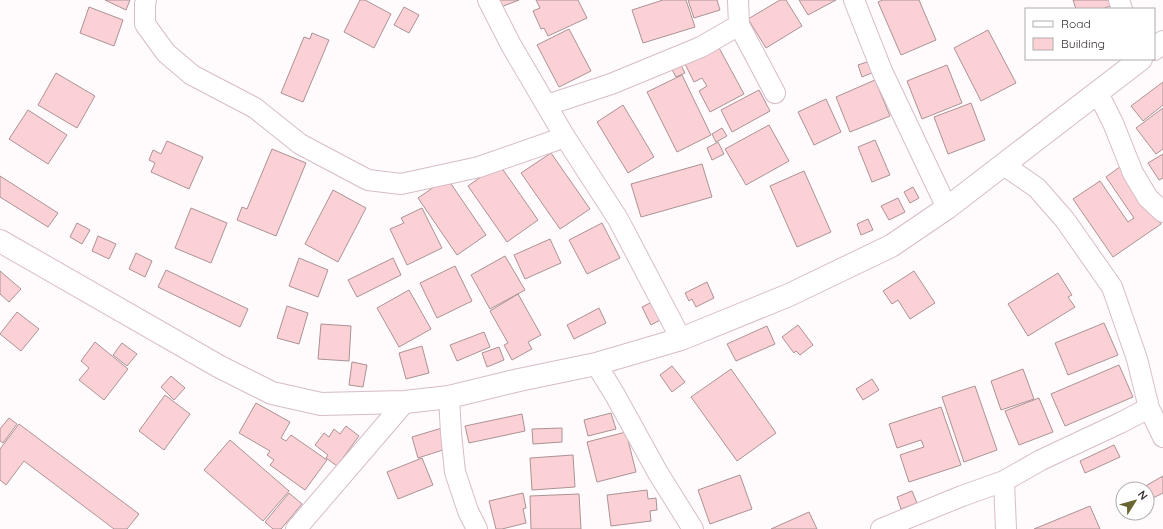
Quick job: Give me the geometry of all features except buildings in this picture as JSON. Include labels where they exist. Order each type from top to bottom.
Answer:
[{"type":"street","points":[[146,0],[144,4],[145,24],[166,53],[192,75],[255,108],[300,144],[368,180],[401,184],[479,167],[565,137]]},
{"type":"street","points":[[488,0],[511,45],[565,137],[618,219],[681,339]]},
{"type":"street","points":[[738,0],[739,25],[775,93]]},
{"type":"street","points":[[854,0],[882,71],[947,208]]},
{"type":"street","points":[[547,105],[611,84],[694,50],[739,25]]},
{"type":"street","points":[[1155,48],[1163,42]]},
{"type":"street","points":[[0,241],[220,367],[272,393],[321,404],[406,402],[449,397],[519,380],[596,364],[681,339],[789,295],[891,246],[947,208],[1140,60]]},
{"type":"street","points":[[1098,93],[1113,123],[1133,174],[1148,198],[1163,212]]},
{"type":"street","points":[[1004,165],[1037,188],[1065,220],[1112,287],[1138,359],[1149,408],[1163,437]]},
{"type":"street","points":[[596,364],[615,394],[658,473],[693,529]]},
{"type":"street","points":[[449,397],[455,472],[468,511],[477,529]]},
{"type":"street","points":[[296,529],[406,402]]},
{"type":"street","points":[[881,529],[962,496],[1004,481],[1041,460],[1149,408]]},
{"type":"street","points":[[1004,481],[1006,529]]}]
